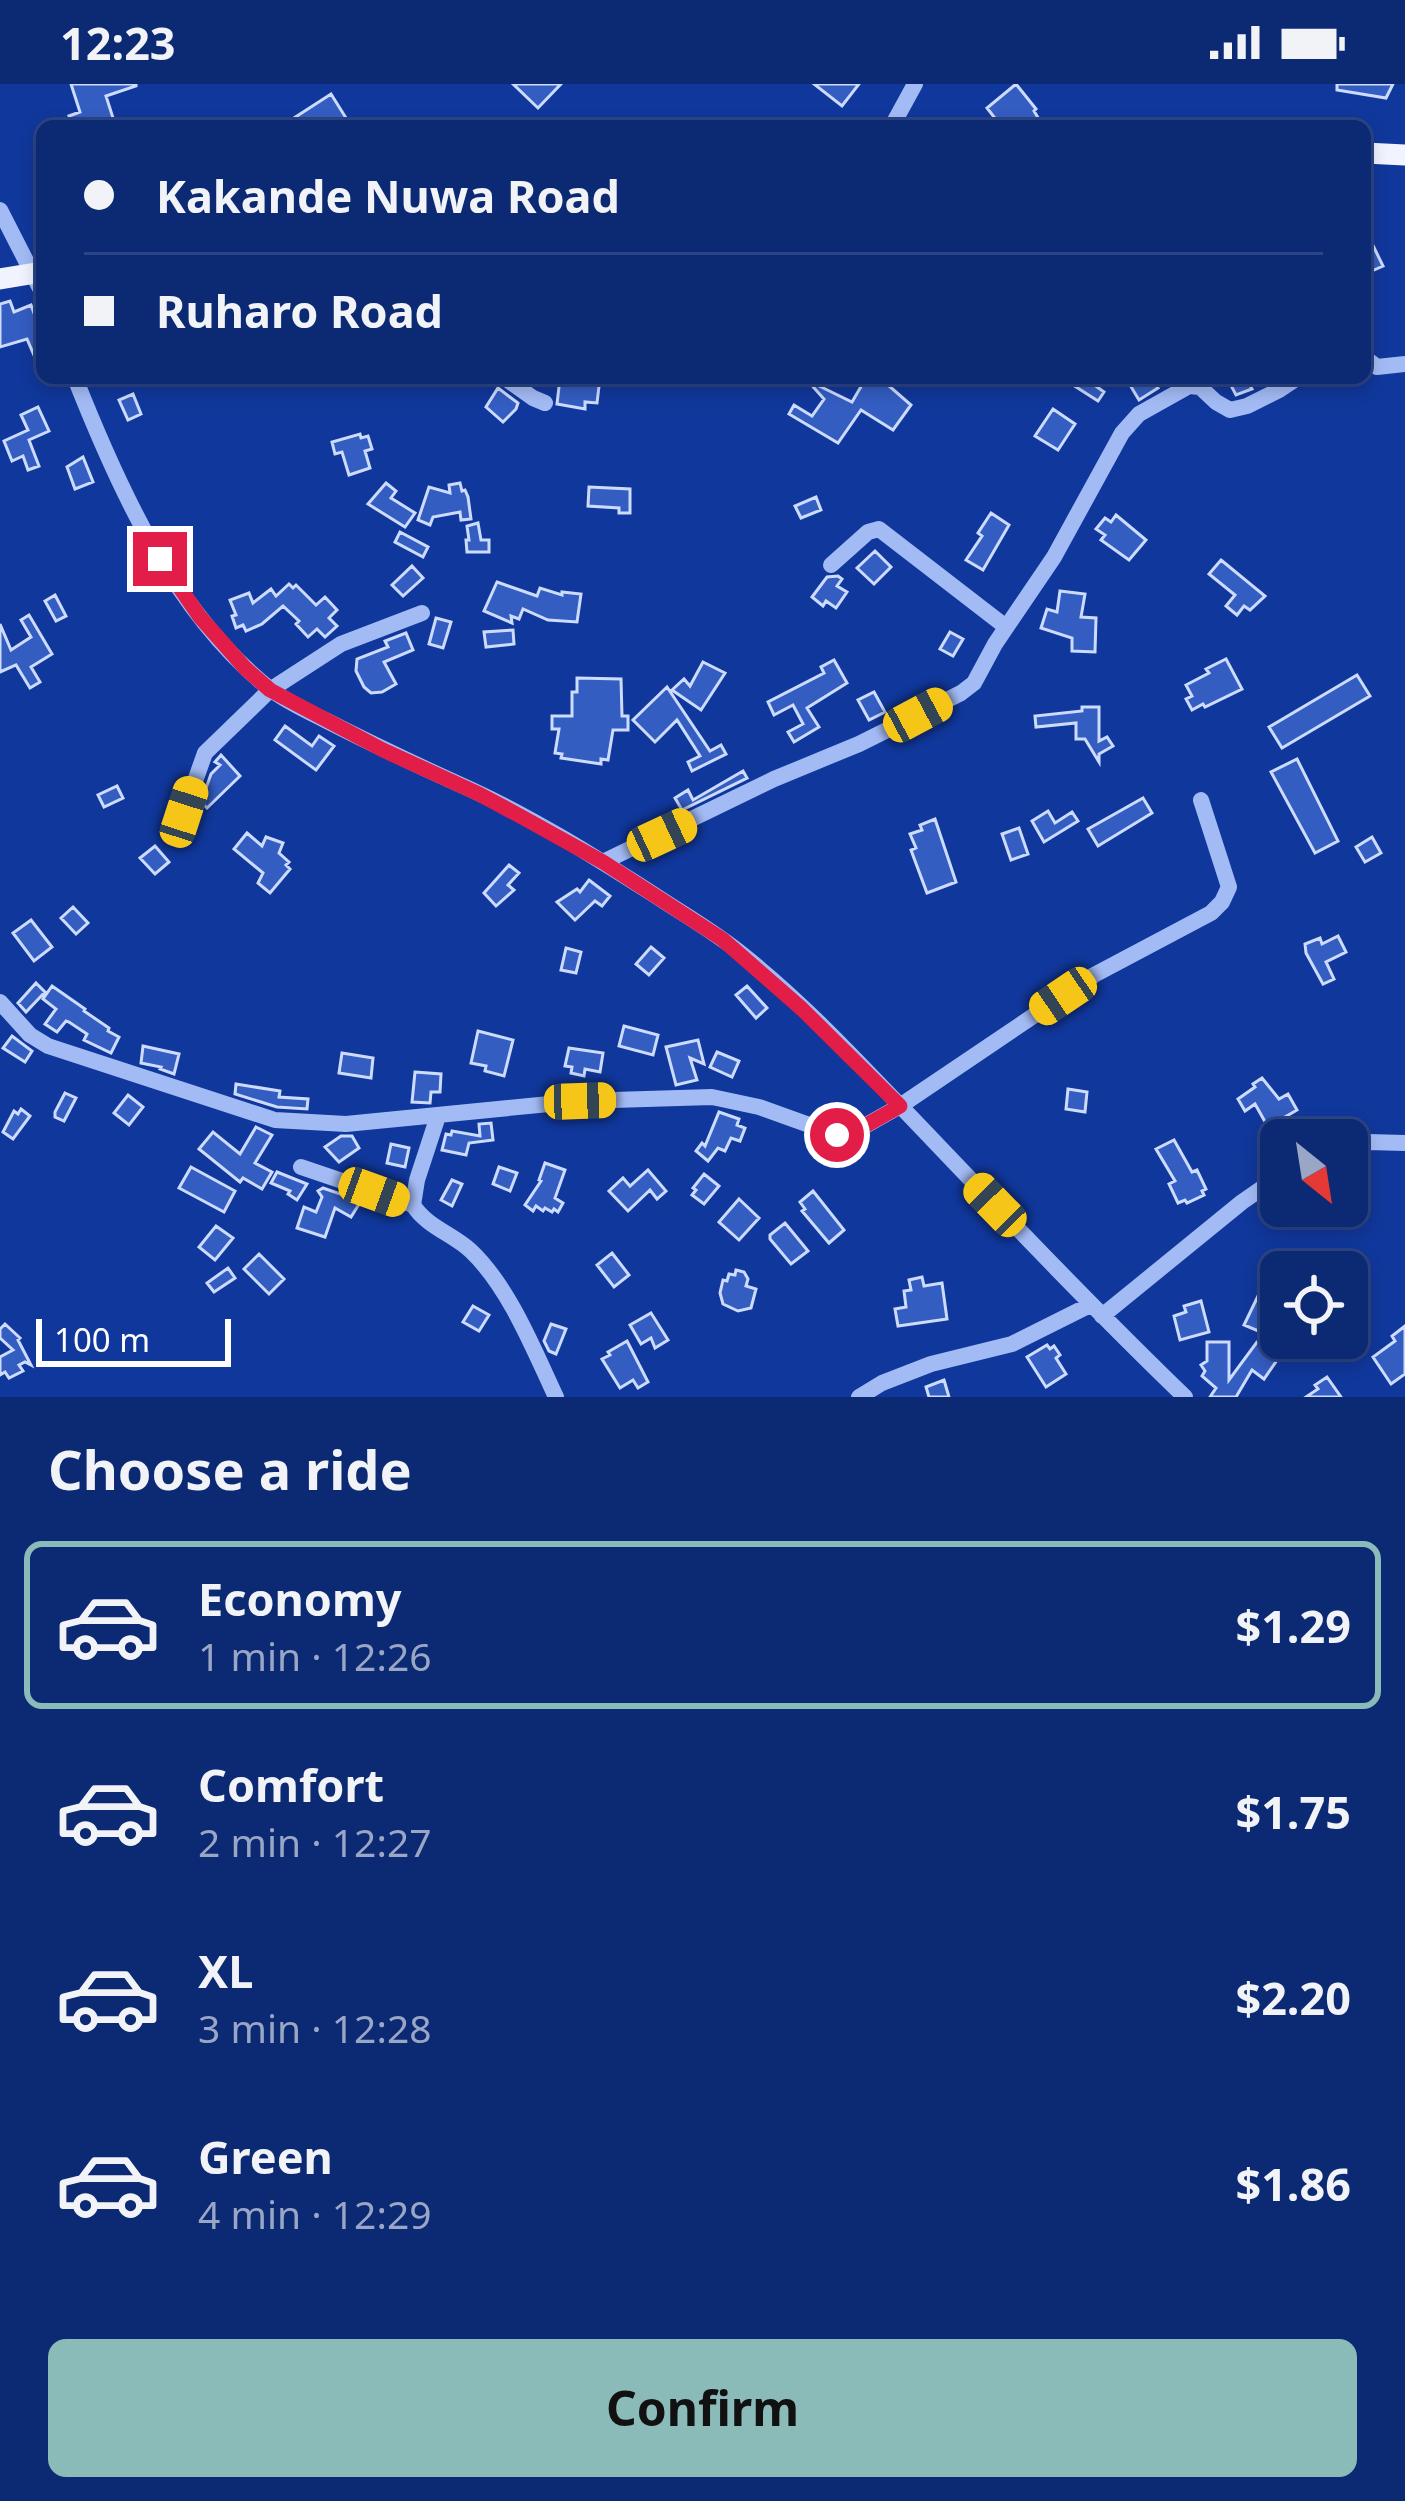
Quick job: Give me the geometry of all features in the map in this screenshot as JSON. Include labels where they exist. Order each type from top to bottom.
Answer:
[{"type":"main road","points":[[1371,153],[1405,154]]},
{"type":"main road","points":[[0,279],[36,279]]},
{"type":"street","points":[[895,120],[915,84]]},
{"type":"street","points":[[0,210],[36,272]]},
{"type":"street","points":[[1371,362],[1377,367],[1405,364]]},
{"type":"street","points":[[79,384],[113,466],[170,576],[224,646],[270,690],[603,862],[747,958],[900,1106],[1185,1397]]},
{"type":"street","points":[[513,384],[545,403]]},
{"type":"street","points":[[603,862],[961,693],[974,682],[1054,556],[1122,433],[1139,414],[1189,386],[1200,387],[1230,410],[1289,384]]},
{"type":"street","points":[[831,566],[868,532],[879,529],[1006,627]]},
{"type":"street","points":[[184,812],[205,753],[270,690],[341,644],[422,613]]},
{"type":"street","points":[[0,1002],[30,1035],[48,1046],[275,1120],[322,1124],[580,1101],[712,1097],[837,1135],[863,1127],[900,1106],[1094,975],[1192,924],[1222,902],[1229,887],[1201,800]]},
{"type":"street","points":[[438,1115],[413,1205],[419,1215],[459,1241],[484,1266],[506,1297],[556,1397]]},
{"type":"street","points":[[1368,1142],[1405,1143]]},
{"type":"street","points":[[301,1167],[413,1205]]},
{"type":"street","points":[[859,1397],[931,1364],[1012,1344],[1096,1311],[1260,1190]]},
{"type":"building","points":[[71,84],[136,84],[106,96],[114,120],[71,120],[69,116],[80,112]]},
{"type":"building","points":[[513,84],[561,84],[538,108]]},
{"type":"building","points":[[814,84],[859,84],[842,106]]},
{"type":"building","points":[[1016,84],[1039,120],[996,120],[987,108]]},
{"type":"building","points":[[1337,84],[1393,84],[1386,98],[1337,90]]},
{"type":"building","points":[[331,94],[347,120],[295,120]]},
{"type":"building","points":[[1371,241],[1383,266],[1371,271]]},
{"type":"building","points":[[10,301],[14,312],[31,305],[36,319],[36,360],[27,339],[0,347],[0,304]]},
{"type":"building","points":[[559,384],[599,384],[597,403],[585,402],[585,409],[557,404]]},
{"type":"building","points":[[811,384],[852,402],[862,384],[887,384],[911,405],[893,430],[861,410],[838,443],[789,414],[794,405],[812,416],[824,399]]},
{"type":"building","points":[[1071,384],[1093,384],[1104,392],[1098,401]]},
{"type":"building","points":[[1156,384],[1158,388],[1139,400],[1130,385]]},
{"type":"building","points":[[1230,384],[1249,384],[1252,389],[1236,395]]},
{"type":"building","points":[[498,388],[518,403],[503,422],[486,407]]},
{"type":"building","points":[[133,394],[141,414],[128,420],[119,400]]},
{"type":"building","points":[[38,407],[49,431],[29,440],[39,466],[28,470],[23,456],[12,461],[4,441],[28,430],[21,415]]},
{"type":"building","points":[[1053,409],[1075,424],[1058,450],[1035,436]]},
{"type":"building","points":[[360,434],[361,438],[368,436],[372,449],[365,451],[370,468],[349,475],[342,452],[335,454],[332,442]]},
{"type":"building","points":[[83,457],[93,482],[75,489],[67,467]]},
{"type":"building","points":[[386,483],[396,491],[391,498],[415,513],[405,527],[368,504]]},
{"type":"building","points":[[460,483],[471,519],[461,520],[460,512],[433,517],[430,525],[418,520],[429,487],[450,493],[449,485]]},
{"type":"building","points":[[589,487],[630,489],[630,513],[588,506]]},
{"type":"building","points":[[816,497],[821,510],[801,518],[795,506]]},
{"type":"building","points":[[991,513],[1009,525],[983,570],[966,560]]},
{"type":"building","points":[[1116,515],[1146,540],[1129,560],[1101,540],[1105,535],[1096,529],[1105,518],[1111,522]]},
{"type":"building","points":[[478,523],[481,540],[489,540],[489,552],[467,552],[467,526]]},
{"type":"building","points":[[400,532],[428,547],[423,557],[395,542]]},
{"type":"building","points":[[875,551],[891,567],[874,584],[857,568]]},
{"type":"building","points":[[1221,560],[1265,596],[1250,610],[1244,606],[1237,615],[1226,606],[1235,595],[1209,574]]},
{"type":"building","points":[[412,566],[423,578],[403,596],[392,585]]},
{"type":"building","points":[[827,577],[842,579],[837,586],[847,592],[836,608],[826,601],[823,606],[812,597]]},
{"type":"building","points":[[497,582],[537,596],[540,588],[562,595],[581,594],[577,622],[548,620],[523,609],[519,619],[511,616],[512,623],[484,611]]},
{"type":"building","points":[[289,584],[316,605],[325,597],[337,610],[329,618],[337,626],[325,637],[317,629],[308,637],[283,606],[262,624],[246,631],[243,625],[236,628],[230,600],[249,593],[253,603],[271,589],[276,596]]},
{"type":"building","points":[[1060,591],[1085,594],[1081,617],[1096,618],[1095,652],[1072,651],[1072,638],[1041,628],[1047,609],[1057,612]]},
{"type":"building","points":[[55,595],[66,616],[56,621],[45,601]]},
{"type":"building","points":[[29,615],[52,654],[31,667],[40,682],[30,688],[16,665],[0,672],[0,624],[11,650],[31,637],[21,620]]},
{"type":"building","points":[[436,618],[451,622],[443,648],[429,644]]},
{"type":"building","points":[[513,630],[514,644],[486,647],[484,632]]},
{"type":"building","points":[[950,632],[963,639],[953,656],[940,649]]},
{"type":"building","points":[[406,633],[413,650],[384,662],[396,684],[371,693],[356,671],[357,659],[388,647],[385,641]]},
{"type":"building","points":[[1226,659],[1242,689],[1192,710],[1186,685]]},
{"type":"building","points":[[834,660],[847,683],[807,708],[819,727],[794,742],[788,732],[803,724],[793,705],[774,715],[768,702],[824,673],[821,667]]},
{"type":"building","points":[[703,662],[725,673],[701,710],[672,690],[684,679],[690,686]]},
{"type":"building","points":[[1357,675],[1370,696],[1282,748],[1269,727]]},
{"type":"building","points":[[577,678],[621,679],[622,716],[628,716],[628,730],[613,730],[608,760],[601,759],[601,764],[555,753],[559,729],[552,729],[552,716],[572,716]]},
{"type":"building","points":[[667,687],[710,751],[721,745],[726,754],[692,771],[688,762],[700,756],[677,720],[655,742],[633,720]]},
{"type":"building","points":[[874,692],[885,712],[869,720],[858,700]]},
{"type":"building","points":[[1082,707],[1099,707],[1099,741],[1107,737],[1113,746],[1099,754],[1099,762],[1085,739],[1076,739],[1076,723],[1036,727],[1035,716],[1082,711]]},
{"type":"building","points":[[285,726],[312,746],[319,736],[334,746],[316,770],[275,740]]},
{"type":"building","points":[[221,755],[240,776],[207,808],[201,802]]},
{"type":"building","points":[[1297,759],[1338,841],[1315,853],[1271,772]]},
{"type":"building","points":[[743,771],[747,778],[682,810],[675,798],[688,790],[693,800]]},
{"type":"building","points":[[117,786],[123,798],[104,807],[98,795]]},
{"type":"building","points":[[1143,798],[1152,813],[1098,846],[1088,829]]},
{"type":"building","points":[[1048,811],[1055,823],[1072,812],[1078,821],[1044,842],[1032,821]]},
{"type":"building","points":[[935,819],[956,882],[927,893],[910,834]]},
{"type":"building","points":[[1019,828],[1028,854],[1011,860],[1002,834]]},
{"type":"building","points":[[247,833],[262,846],[266,837],[283,843],[279,853],[290,869],[270,893],[258,883],[263,873],[234,849]]},
{"type":"building","points":[[1372,837],[1381,853],[1365,862],[1356,847]]},
{"type":"building","points":[[155,846],[169,862],[155,874],[140,858]]},
{"type":"building","points":[[509,865],[519,873],[508,885],[514,890],[496,906],[484,893]]},
{"type":"building","points":[[589,880],[610,896],[602,906],[595,901],[575,920],[557,902],[577,889],[580,892]]},
{"type":"building","points":[[73,907],[88,923],[76,934],[61,918]]},
{"type":"building","points":[[31,920],[52,947],[34,961],[13,933]]},
{"type":"building","points":[[1338,936],[1346,952],[1326,962],[1334,979],[1323,984],[1305,944],[1320,938],[1322,944]]},
{"type":"building","points":[[651,947],[664,958],[649,975],[636,964]]},
{"type":"building","points":[[566,948],[581,952],[576,973],[561,970]]},
{"type":"building","points":[[36,983],[45,992],[26,1012],[18,1003]]},
{"type":"building","points":[[52,986],[119,1037],[111,1053],[84,1040],[87,1034],[69,1022],[57,1032],[45,1024],[56,1009],[43,999]]},
{"type":"building","points":[[747,986],[767,1008],[756,1018],[736,995]]},
{"type":"building","points":[[624,1026],[658,1035],[653,1055],[619,1046]]},
{"type":"building","points":[[478,1031],[513,1040],[504,1076],[471,1063]]},
{"type":"building","points":[[12,1036],[32,1051],[25,1062],[3,1048]]},
{"type":"building","points":[[698,1040],[704,1064],[690,1058],[697,1080],[676,1085],[666,1047]]},
{"type":"building","points":[[143,1046],[179,1054],[174,1074],[141,1063]]},
{"type":"building","points":[[569,1048],[603,1053],[600,1072],[571,1073],[572,1067],[565,1066]]},
{"type":"building","points":[[717,1052],[739,1061],[732,1077],[710,1067]]},
{"type":"building","points":[[342,1053],[373,1058],[371,1078],[339,1073]]},
{"type":"building","points":[[415,1072],[441,1074],[440,1092],[431,1092],[430,1103],[412,1102]]},
{"type":"building","points":[[1262,1078],[1279,1099],[1288,1094],[1297,1110],[1286,1119],[1263,1119],[1255,1104],[1245,1111],[1238,1099]]},
{"type":"building","points":[[236,1084],[280,1091],[279,1097],[308,1099],[307,1109],[277,1107],[235,1094]]},
{"type":"building","points":[[1068,1089],[1087,1092],[1085,1112],[1066,1109]]},
{"type":"building","points":[[65,1093],[76,1098],[64,1121],[55,1112]]},
{"type":"building","points":[[128,1095],[143,1107],[129,1125],[114,1113]]},
{"type":"building","points":[[21,1109],[30,1116],[13,1139],[3,1132],[14,1111],[18,1114]]},
{"type":"building","points":[[719,1112],[739,1119],[737,1125],[745,1128],[740,1141],[731,1138],[725,1151],[718,1148],[708,1161],[696,1151],[702,1143],[705,1146]]},
{"type":"building","points":[[491,1123],[493,1140],[469,1143],[466,1155],[442,1150],[446,1134],[480,1136],[479,1124]]},
{"type":"building","points":[[256,1127],[272,1135],[255,1163],[272,1172],[262,1189],[243,1178],[240,1182],[199,1149],[213,1132],[240,1154]]},
{"type":"building","points":[[341,1136],[352,1136],[359,1148],[339,1162],[325,1147]]},
{"type":"building","points":[[1174,1140],[1206,1189],[1204,1195],[1187,1203],[1178,1203],[1169,1184],[1175,1181],[1156,1149]]},
{"type":"building","points":[[391,1144],[409,1148],[405,1167],[387,1163]]},
{"type":"building","points":[[545,1163],[565,1170],[555,1198],[563,1203],[558,1212],[536,1206],[533,1211],[525,1205],[541,1181]]},
{"type":"building","points":[[191,1167],[235,1191],[224,1212],[179,1188]]},
{"type":"building","points":[[499,1167],[517,1173],[510,1191],[493,1184]]},
{"type":"building","points":[[648,1170],[666,1191],[657,1199],[650,1190],[628,1211],[609,1191],[623,1178],[630,1186]]},
{"type":"building","points":[[277,1172],[307,1184],[297,1200],[290,1191],[271,1183]]},
{"type":"building","points":[[704,1174],[719,1186],[704,1204],[692,1195]]},
{"type":"building","points":[[452,1180],[462,1184],[452,1206],[441,1200]]},
{"type":"building","points":[[323,1188],[361,1201],[351,1217],[335,1208],[325,1237],[297,1228],[304,1207],[316,1212],[322,1197],[318,1191]]},
{"type":"building","points":[[813,1191],[844,1230],[829,1243],[802,1211],[800,1202]]},
{"type":"building","points":[[739,1199],[759,1218],[739,1240],[719,1222]]},
{"type":"building","points":[[785,1223],[808,1251],[791,1264],[770,1239]]},
{"type":"building","points":[[216,1226],[233,1238],[215,1260],[199,1247]]},
{"type":"building","points":[[612,1253],[629,1275],[614,1287],[597,1265]]},
{"type":"building","points":[[259,1254],[284,1279],[269,1294],[244,1269]]},
{"type":"building","points":[[228,1268],[235,1278],[214,1292],[207,1283]]},
{"type":"building","points":[[736,1270],[744,1272],[746,1286],[756,1289],[751,1308],[738,1311],[723,1304],[720,1293],[723,1280]]},
{"type":"building","points":[[922,1277],[924,1286],[942,1283],[947,1319],[898,1326],[895,1309],[906,1307],[904,1291],[911,1290],[909,1280]]},
{"type":"building","points":[[1258,1296],[1260,1297],[1260,1332],[1244,1325]]},
{"type":"building","points":[[1201,1301],[1209,1332],[1180,1340],[1174,1316],[1186,1312],[1184,1306]]},
{"type":"building","points":[[473,1306],[489,1315],[479,1331],[463,1322]]},
{"type":"building","points":[[651,1313],[668,1340],[655,1348],[651,1338],[641,1344],[630,1325]]},
{"type":"building","points":[[5,1324],[20,1338],[31,1365],[19,1365],[23,1371],[9,1378],[5,1372],[0,1375],[0,1357],[13,1350],[0,1338]]},
{"type":"building","points":[[551,1324],[566,1329],[556,1354],[544,1341]]},
{"type":"building","points":[[1405,1326],[1405,1374],[1391,1384],[1373,1357],[1395,1341],[1392,1336]]},
{"type":"building","points":[[627,1341],[648,1382],[638,1388],[633,1380],[620,1388],[602,1359]]},
{"type":"building","points":[[1207,1342],[1229,1342],[1229,1380],[1257,1342],[1260,1359],[1278,1359],[1264,1379],[1252,1370],[1236,1397],[1210,1397],[1216,1388],[1202,1376],[1201,1365],[1207,1361]]},
{"type":"building","points":[[1047,1345],[1060,1355],[1056,1358],[1066,1374],[1046,1387],[1027,1357]]},
{"type":"building","points":[[1327,1377],[1341,1397],[1306,1397],[1318,1389],[1315,1385]]},
{"type":"building","points":[[944,1380],[949,1397],[929,1397],[926,1387]]},
{"type":"route","points":[[160,559],[224,646],[282,698],[479,794],[603,862],[747,958],[900,1106],[848,1134],[837,1135]]}]
